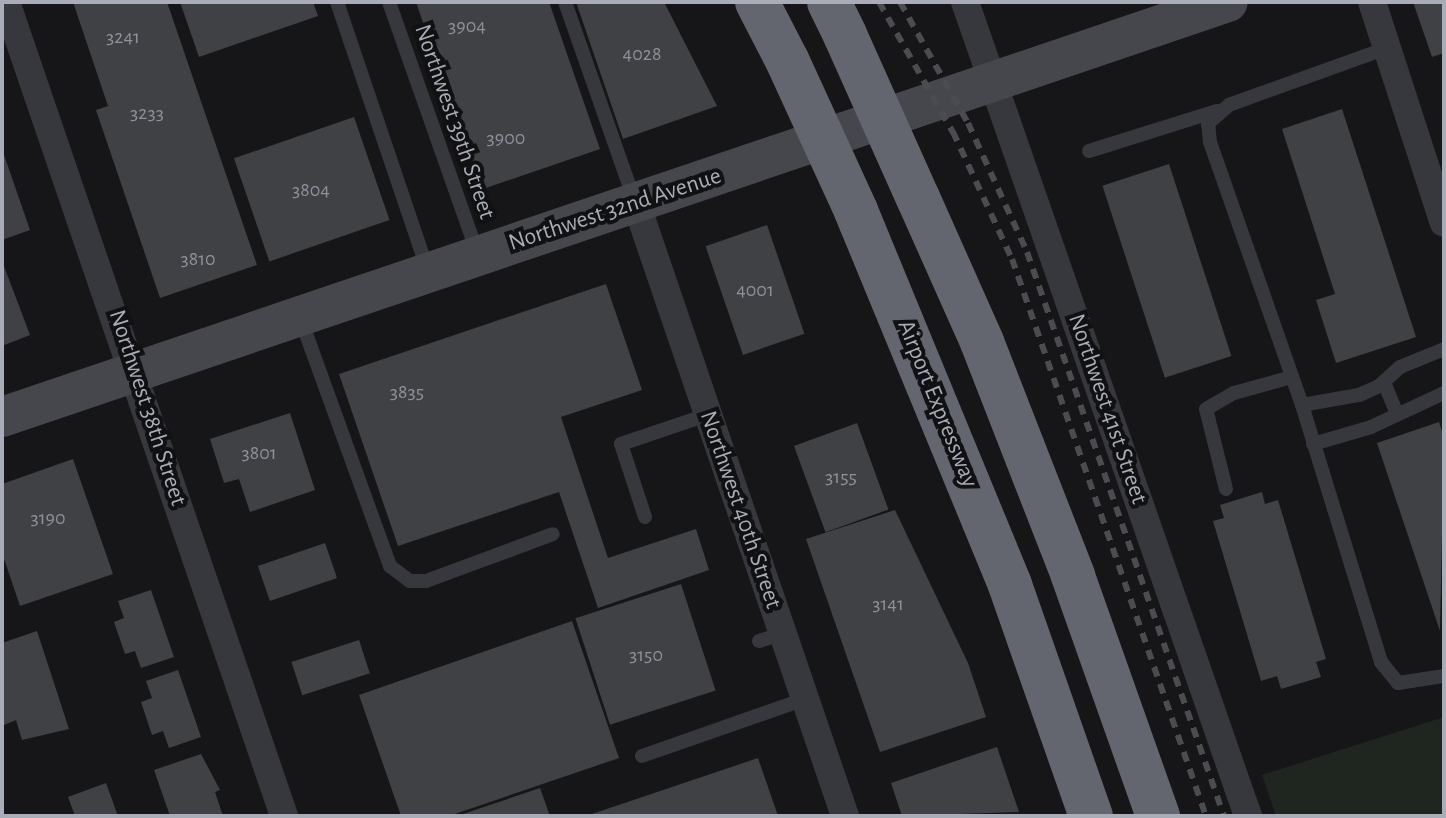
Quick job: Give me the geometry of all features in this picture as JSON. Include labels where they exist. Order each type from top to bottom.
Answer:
[{"type":"highway","name":"Airport Expressway","points":[[757,2],[856,211],[1010,585],[1091,816]]},
{"type":"highway","points":[[837,18],[982,342],[1067,561],[1158,816]]},
{"type":"main road","name":"Northwest 32nd Avenue","points":[[2,417],[1228,2]]},
{"type":"street","name":"Northwest 38th Street","points":[[6,2],[284,816]]},
{"type":"street","name":"Northwest 41st Street","points":[[965,2],[1248,816]]},
{"type":"street","points":[[1372,2],[1444,223]]},
{"type":"street","name":"Northwest 40th Street","points":[[636,203],[707,415],[771,637],[805,699],[845,816]]},
{"type":"lane","points":[[337,2],[429,272]]},
{"type":"lane","name":"Northwest 39th Street","points":[[389,2],[478,256]]},
{"type":"lane","points":[[565,2],[636,203]]},
{"type":"lane","points":[[1089,151],[1218,111],[1387,48]]},
{"type":"lane","points":[[1218,111],[1208,123],[1210,142],[1302,405],[1387,674],[1407,684],[1444,676]]},
{"type":"lane","points":[[300,316],[390,566],[410,581],[426,581],[553,534]]},
{"type":"lane","points":[[1302,405],[1359,395],[1384,382],[1400,367],[1444,349]]},
{"type":"lane","points":[[1226,489],[1206,409],[1234,393],[1292,377]]},
{"type":"lane","points":[[1384,382],[1397,415]]},
{"type":"lane","points":[[1313,444],[1397,415],[1444,393]]},
{"type":"lane","points":[[645,517],[621,444],[707,415]]},
{"type":"lane","points":[[642,756],[805,699]]},
{"type":"shaded area","points":[[1444,717],[1444,816],[1276,816],[1262,775]]},
{"type":"building","points":[[73,2],[167,2],[257,265],[160,298],[96,110],[108,106]]},
{"type":"building","points":[[180,2],[313,2],[318,16],[199,57]]},
{"type":"building","points":[[416,2],[549,2],[600,149],[480,190]]},
{"type":"building","points":[[576,2],[664,2],[717,106],[623,139]]},
{"type":"building","points":[[1413,2],[1444,2],[1444,53],[1432,57]]},
{"type":"building","points":[[1342,109],[1416,337],[1336,363],[1316,300],[1335,294],[1282,129]]},
{"type":"building","points":[[354,117],[389,220],[269,261],[234,158]]},
{"type":"building","points":[[2,149],[30,230],[2,240]]},
{"type":"building","points":[[1169,164],[1231,356],[1165,378],[1102,186]]},
{"type":"building","points":[[767,225],[804,334],[743,355],[706,246]]},
{"type":"building","points":[[2,261],[30,335],[2,346]]},
{"type":"building","points":[[606,284],[642,390],[561,417],[608,558],[696,529],[709,570],[598,608],[559,492],[398,546],[339,374]]},
{"type":"building","points":[[290,413],[315,490],[250,512],[239,479],[224,483],[210,439]]},
{"type":"building","points":[[1439,422],[1444,437],[1440,631],[1377,443]]},
{"type":"building","points":[[857,423],[888,509],[826,532],[794,446]]},
{"type":"building","points":[[73,459],[113,574],[20,606],[2,553],[2,484]]},
{"type":"building","points":[[1262,492],[1265,504],[1278,500],[1326,659],[1316,662],[1321,677],[1281,689],[1277,676],[1261,681],[1213,521],[1224,518],[1220,505]]},
{"type":"building","points":[[895,510],[968,663],[986,717],[880,752],[806,539]]},
{"type":"building","points":[[325,543],[337,578],[270,601],[258,566]]},
{"type":"building","points":[[681,584],[716,691],[610,725],[575,618]]},
{"type":"building","points":[[151,590],[174,657],[141,668],[135,651],[125,654],[114,622],[124,618],[118,601]]},
{"type":"building","points":[[572,621],[619,758],[449,816],[401,816],[359,695]]},
{"type":"building","points":[[37,631],[69,729],[22,740],[16,720],[2,726],[2,643]]},
{"type":"building","points":[[359,640],[370,673],[302,695],[291,662]]},
{"type":"building","points":[[178,670],[201,737],[169,748],[163,731],[152,735],[141,702],[152,698],[146,681]]},
{"type":"building","points":[[997,747],[1019,812],[902,816],[891,783]]},
{"type":"building","points":[[201,754],[220,790],[215,792],[223,816],[170,816],[154,770]]},
{"type":"building","points":[[758,758],[778,816],[589,816],[589,815]]},
{"type":"building","points":[[106,783],[118,816],[75,816],[68,797]]},
{"type":"building","points":[[540,788],[550,816],[460,816],[460,815]]},
{"type":"railway","points":[[879,2],[953,132],[1012,259],[1206,816]]},
{"type":"railway","points":[[900,2],[968,123],[1027,252],[1224,816]]}]
